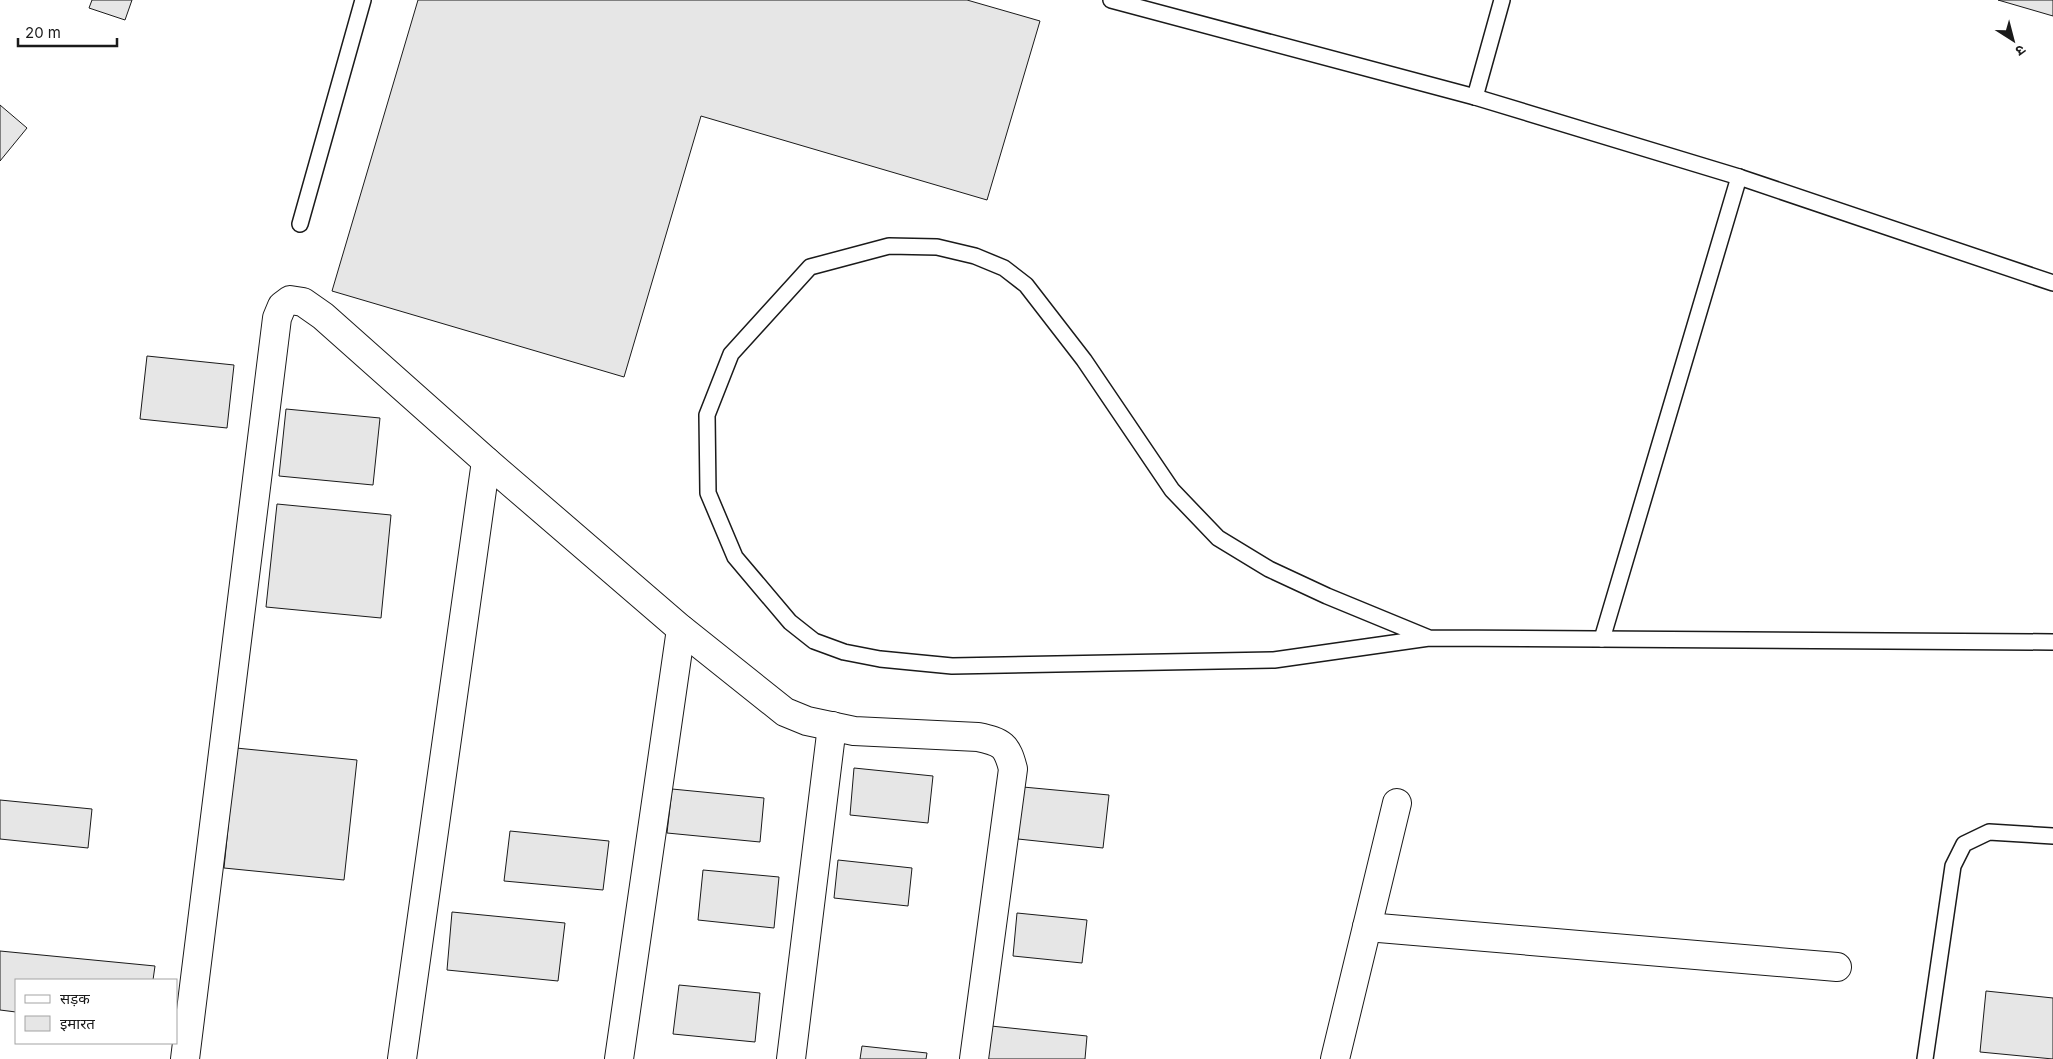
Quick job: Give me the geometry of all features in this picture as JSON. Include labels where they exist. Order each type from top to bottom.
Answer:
[{"type":"street","points":[[185,1059],[277,318],[282,306],[290,300],[303,302],[323,316],[486,461],[681,629],[785,712],[807,721],[854,731],[978,737],[998,741],[1009,752],[1013,769],[974,1059]]},
{"type":"street","points":[[402,1059],[486,461]]},
{"type":"street","points":[[619,1059],[681,629]]},
{"type":"street","points":[[791,1059],[832,726]]},
{"type":"street","points":[[1335,1059],[1397,803]]},
{"type":"street","points":[[1367,927],[1837,967]]},
{"type":"lane","points":[[300,224],[363,0]]},
{"type":"lane","points":[[1111,0],[1131,3],[1476,97],[1739,177],[2053,283]]},
{"type":"lane","points":[[1476,97],[1502,0]]},
{"type":"lane","points":[[1602,639],[1739,177]]},
{"type":"lane","points":[[1429,638],[1327,596],[1269,569],[1218,538],[1172,490],[1084,360],[1026,285],[1004,268],[975,256],[937,247],[889,246],[810,268],[731,354],[707,415],[708,493],[735,557],[790,622],[814,641],[844,652],[880,659],[952,666],[1264,660],[1429,638],[2053,642]]},
{"type":"lane","points":[[1925,1059],[1953,866],[1964,844],[1989,832],[2053,836]]},
{"type":"building","points":[[92,0],[132,0],[125,20],[89,8]]},
{"type":"building","points":[[418,0],[967,0],[1040,21],[987,200],[701,116],[624,377],[332,291]]},
{"type":"building","points":[[1998,0],[2053,0],[2053,16]]},
{"type":"building","points":[[0,105],[27,128],[0,161]]},
{"type":"building","points":[[147,356],[234,365],[227,428],[140,419]]},
{"type":"building","points":[[286,409],[380,418],[373,485],[279,476]]},
{"type":"building","points":[[277,504],[391,515],[381,618],[266,607]]},
{"type":"building","points":[[236,748],[357,760],[344,880],[224,868]]},
{"type":"building","points":[[854,768],[933,776],[928,823],[850,815]]},
{"type":"building","points":[[1023,787],[1109,795],[1103,848],[1018,839]]},
{"type":"building","points":[[672,789],[764,798],[760,842],[667,833]]},
{"type":"building","points":[[0,800],[92,809],[88,848],[0,839]]},
{"type":"building","points":[[510,831],[609,841],[603,890],[504,881]]},
{"type":"building","points":[[838,860],[912,868],[908,906],[834,898]]},
{"type":"building","points":[[703,870],[779,877],[774,928],[698,920]]},
{"type":"building","points":[[452,912],[565,923],[558,981],[447,970]]},
{"type":"building","points":[[1017,913],[1087,920],[1082,963],[1013,956]]},
{"type":"building","points":[[0,951],[155,966],[153,979],[15,979],[15,1012],[0,1010]]},
{"type":"building","points":[[679,985],[760,993],[755,1042],[673,1034]]},
{"type":"building","points":[[1986,991],[2053,998],[2053,1059],[1980,1052]]},
{"type":"building","points":[[991,1026],[1087,1036],[1085,1059],[988,1059]]},
{"type":"building","points":[[862,1046],[927,1053],[926,1059],[860,1059]]}]
